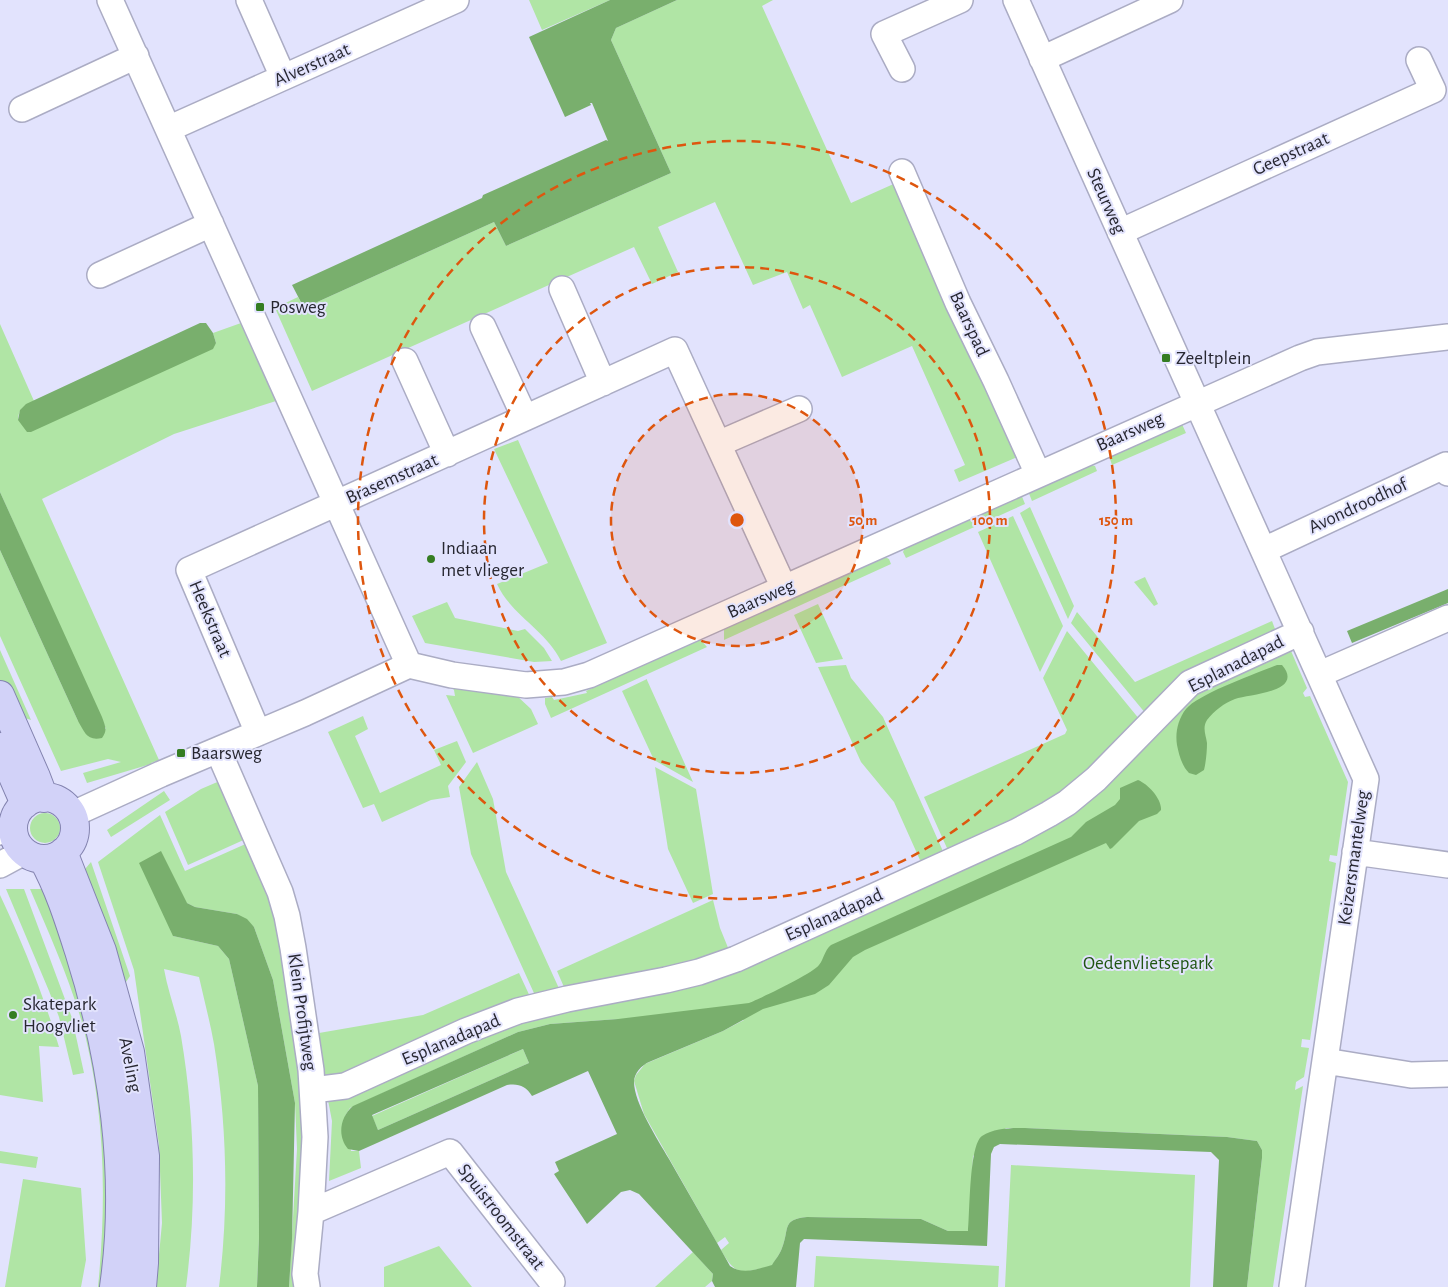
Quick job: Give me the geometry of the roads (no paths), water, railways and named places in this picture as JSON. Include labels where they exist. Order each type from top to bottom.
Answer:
[{"type":"main road","points":[[0,695],[36,777],[20,815],[17,843],[43,854],[70,845],[74,835],[74,825],[71,815],[60,802],[20,815]]},
{"type":"main road","points":[[0,747],[20,815]]},
{"type":"main road","name":"Aveling","points":[[43,854],[71,926],[91,989],[106,1053],[119,1156],[117,1262],[114,1287]]},
{"type":"main road","name":"Aveling","points":[[43,854],[102,951],[130,1052],[144,1156],[144,1263],[142,1287]]},
{"type":"street","points":[[71,815],[305,713],[409,665],[110,0]]},
{"type":"street","points":[[249,0],[283,77]]},
{"type":"street","name":"Alverstraat","points":[[168,129],[456,0]]},
{"type":"street","points":[[902,69],[884,34],[960,0]]},
{"type":"street","name":"Steurweg","points":[[1016,0],[1196,403]]},
{"type":"street","points":[[1042,59],[1170,0]]},
{"type":"street","points":[[22,109],[136,56]]},
{"type":"street","name":"Geepstraat","points":[[1120,232],[1432,90],[1419,60]]},
{"type":"street","name":"Baarspad","points":[[902,172],[958,303],[1038,474]]},
{"type":"street","points":[[100,275],[211,224]]},
{"type":"street","points":[[562,289],[603,383]]},
{"type":"street","points":[[483,326],[525,418]]},
{"type":"street","name":"Baarsweg","points":[[409,665],[452,674],[526,685],[564,682],[609,667],[1300,358],[1317,352],[1448,337]]},
{"type":"street","name":"Brasemstraat","points":[[336,504],[675,350],[784,588]]},
{"type":"street","name":"Brasemstraat","points":[[405,361],[447,454]]},
{"type":"street","name":"Keizersmantelweg","points":[[1196,403],[1204,416],[1366,778],[1292,1287]]},
{"type":"street","points":[[718,444],[798,409]]},
{"type":"street","name":"Avondroodhof","points":[[1264,550],[1446,465],[1448,473]]},
{"type":"street","name":"Heekstraat","points":[[258,733],[189,570],[336,504]]},
{"type":"street","points":[[1320,674],[1448,618]]},
{"type":"street","name":"Esplanadapad","points":[[313,1090],[345,1086],[466,1031],[518,1012],[567,999],[699,972],[736,959],[1016,832],[1067,803],[1082,791],[1110,766],[1190,683],[1301,632]]},
{"type":"street","name":"Klein Profijtweg","points":[[218,750],[264,853],[284,904],[293,948],[313,1090],[315,1138],[305,1274],[307,1287]]},
{"type":"street","points":[[1355,852],[1448,865]]},
{"type":"street","points":[[0,865],[43,854]]},
{"type":"street","points":[[1325,1061],[1410,1075],[1448,1074]]},
{"type":"street","name":"Spuistroomstraat","points":[[311,1212],[450,1152],[552,1282]]},
{"type":"place","name":"Posweg","points":[[260,307]]},
{"type":"place","name":"Zeeltplein","points":[[1166,358]]},
{"type":"place","name":"Indiaan met vlieger","points":[[431,559]]},
{"type":"place","name":"Baarsweg","points":[[181,753]]},
{"type":"place","name":"Skatepark Hoogvliet","points":[[13,1015]]},
{"type":"park label","name":"Oedenvlietsepark","points":[[1148,963]]}]
